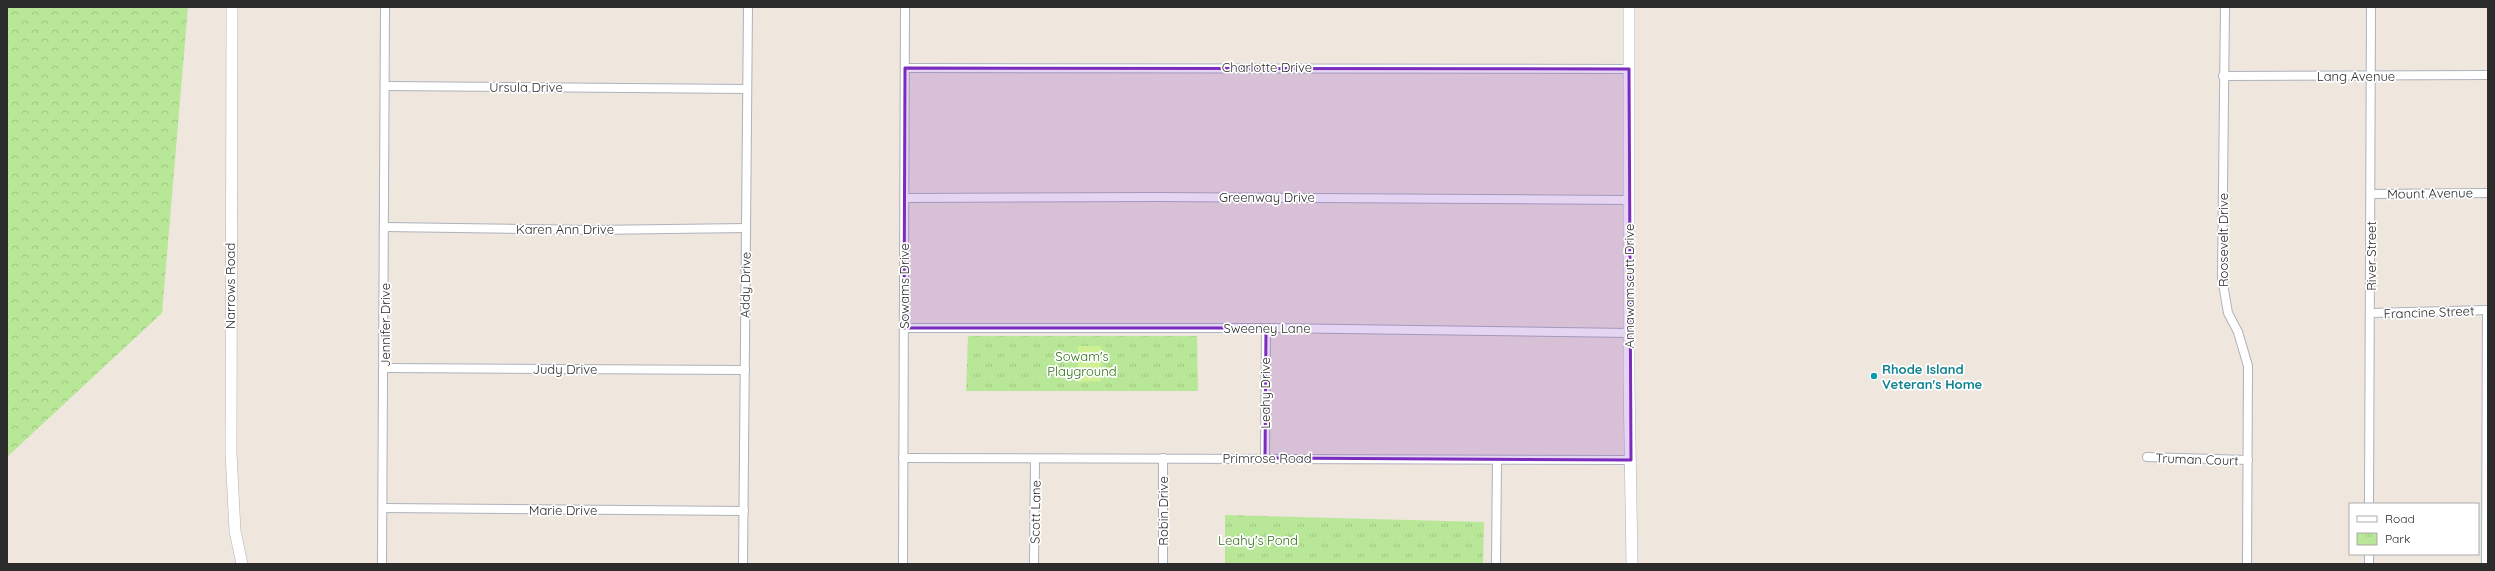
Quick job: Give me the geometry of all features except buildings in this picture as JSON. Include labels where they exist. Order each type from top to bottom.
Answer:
[{"type":"street","name":"Narrows Road","points":[[232,7],[231,453],[235,531],[242,564]]},
{"type":"street","points":[[385,7],[385,86]]},
{"type":"street","name":"Addy Drive","points":[[743,564],[746,89],[748,7]]},
{"type":"street","name":"Sowams Drive","points":[[903,564],[905,7]]},
{"type":"street","name":"Annawamscutt Drive","points":[[1629,7],[1628,200],[1632,564]]},
{"type":"street","name":"Roosevelt Drive","points":[[2225,7],[2223,76],[2222,278],[2226,305],[2238,332],[2248,366],[2247,564]]},
{"type":"street","name":"River Street","points":[[2369,503],[2371,7]]},
{"type":"street","name":"Charlotte Drive","points":[[905,68],[1629,69]]},
{"type":"street","name":"Lang Avenue","points":[[2223,76],[2371,77],[2488,75]]},
{"type":"street","name":"Ursula Drive","points":[[385,86],[746,89]]},
{"type":"street","name":"Jennifer Drive","points":[[382,564],[385,368],[385,86]]},
{"type":"street","name":"Mount Avenue","points":[[2371,194],[2488,193]]},
{"type":"street","name":"Greenway Drive","points":[[905,198],[1158,196],[1628,200]]},
{"type":"street","name":"Karen Ann Drive","points":[[385,227],[593,230],[746,228]]},
{"type":"street","points":[[2486,564],[2487,310]]},
{"type":"street","name":"Francine Street","points":[[2370,314],[2487,310]]},
{"type":"street","name":"Sweeney Lane","points":[[904,328],[1266,328],[1629,333]]},
{"type":"street","name":"Leahy Drive","points":[[1265,458],[1266,328]]},
{"type":"street","name":"Judy Drive","points":[[385,368],[745,370]]},
{"type":"street","name":"Truman Court","points":[[2147,457],[2248,460]]},
{"type":"street","name":"Primrose Road","points":[[903,458],[1035,460],[1163,458],[1631,460]]},
{"type":"street","name":"Robin Drive","points":[[1163,458],[1163,564]]},
{"type":"street","name":"Scott Lane","points":[[1034,564],[1035,460]]},
{"type":"street","points":[[1496,564],[1497,460]]},
{"type":"street","name":"Marie Drive","points":[[383,508],[744,511]]},
{"type":"highlighted area","points":[[905,68],[1629,69],[1631,460],[1265,458],[1266,328],[904,328]]},
{"type":"green space","points":[[7,7],[188,7],[162,313],[7,457]]},
{"type":"green space","name":"Sowam's Playground","points":[[968,336],[1197,336],[1198,391],[966,391]]},
{"type":"green space","points":[[1078,346],[1101,346],[1101,381],[1078,382]]},
{"type":"green space","name":"Leahy's Pond","points":[[1225,515],[1484,522],[1483,564],[1225,564]]},
{"type":"place","name":"Rhode Island Veteran's Home","points":[[1874,376]]}]
